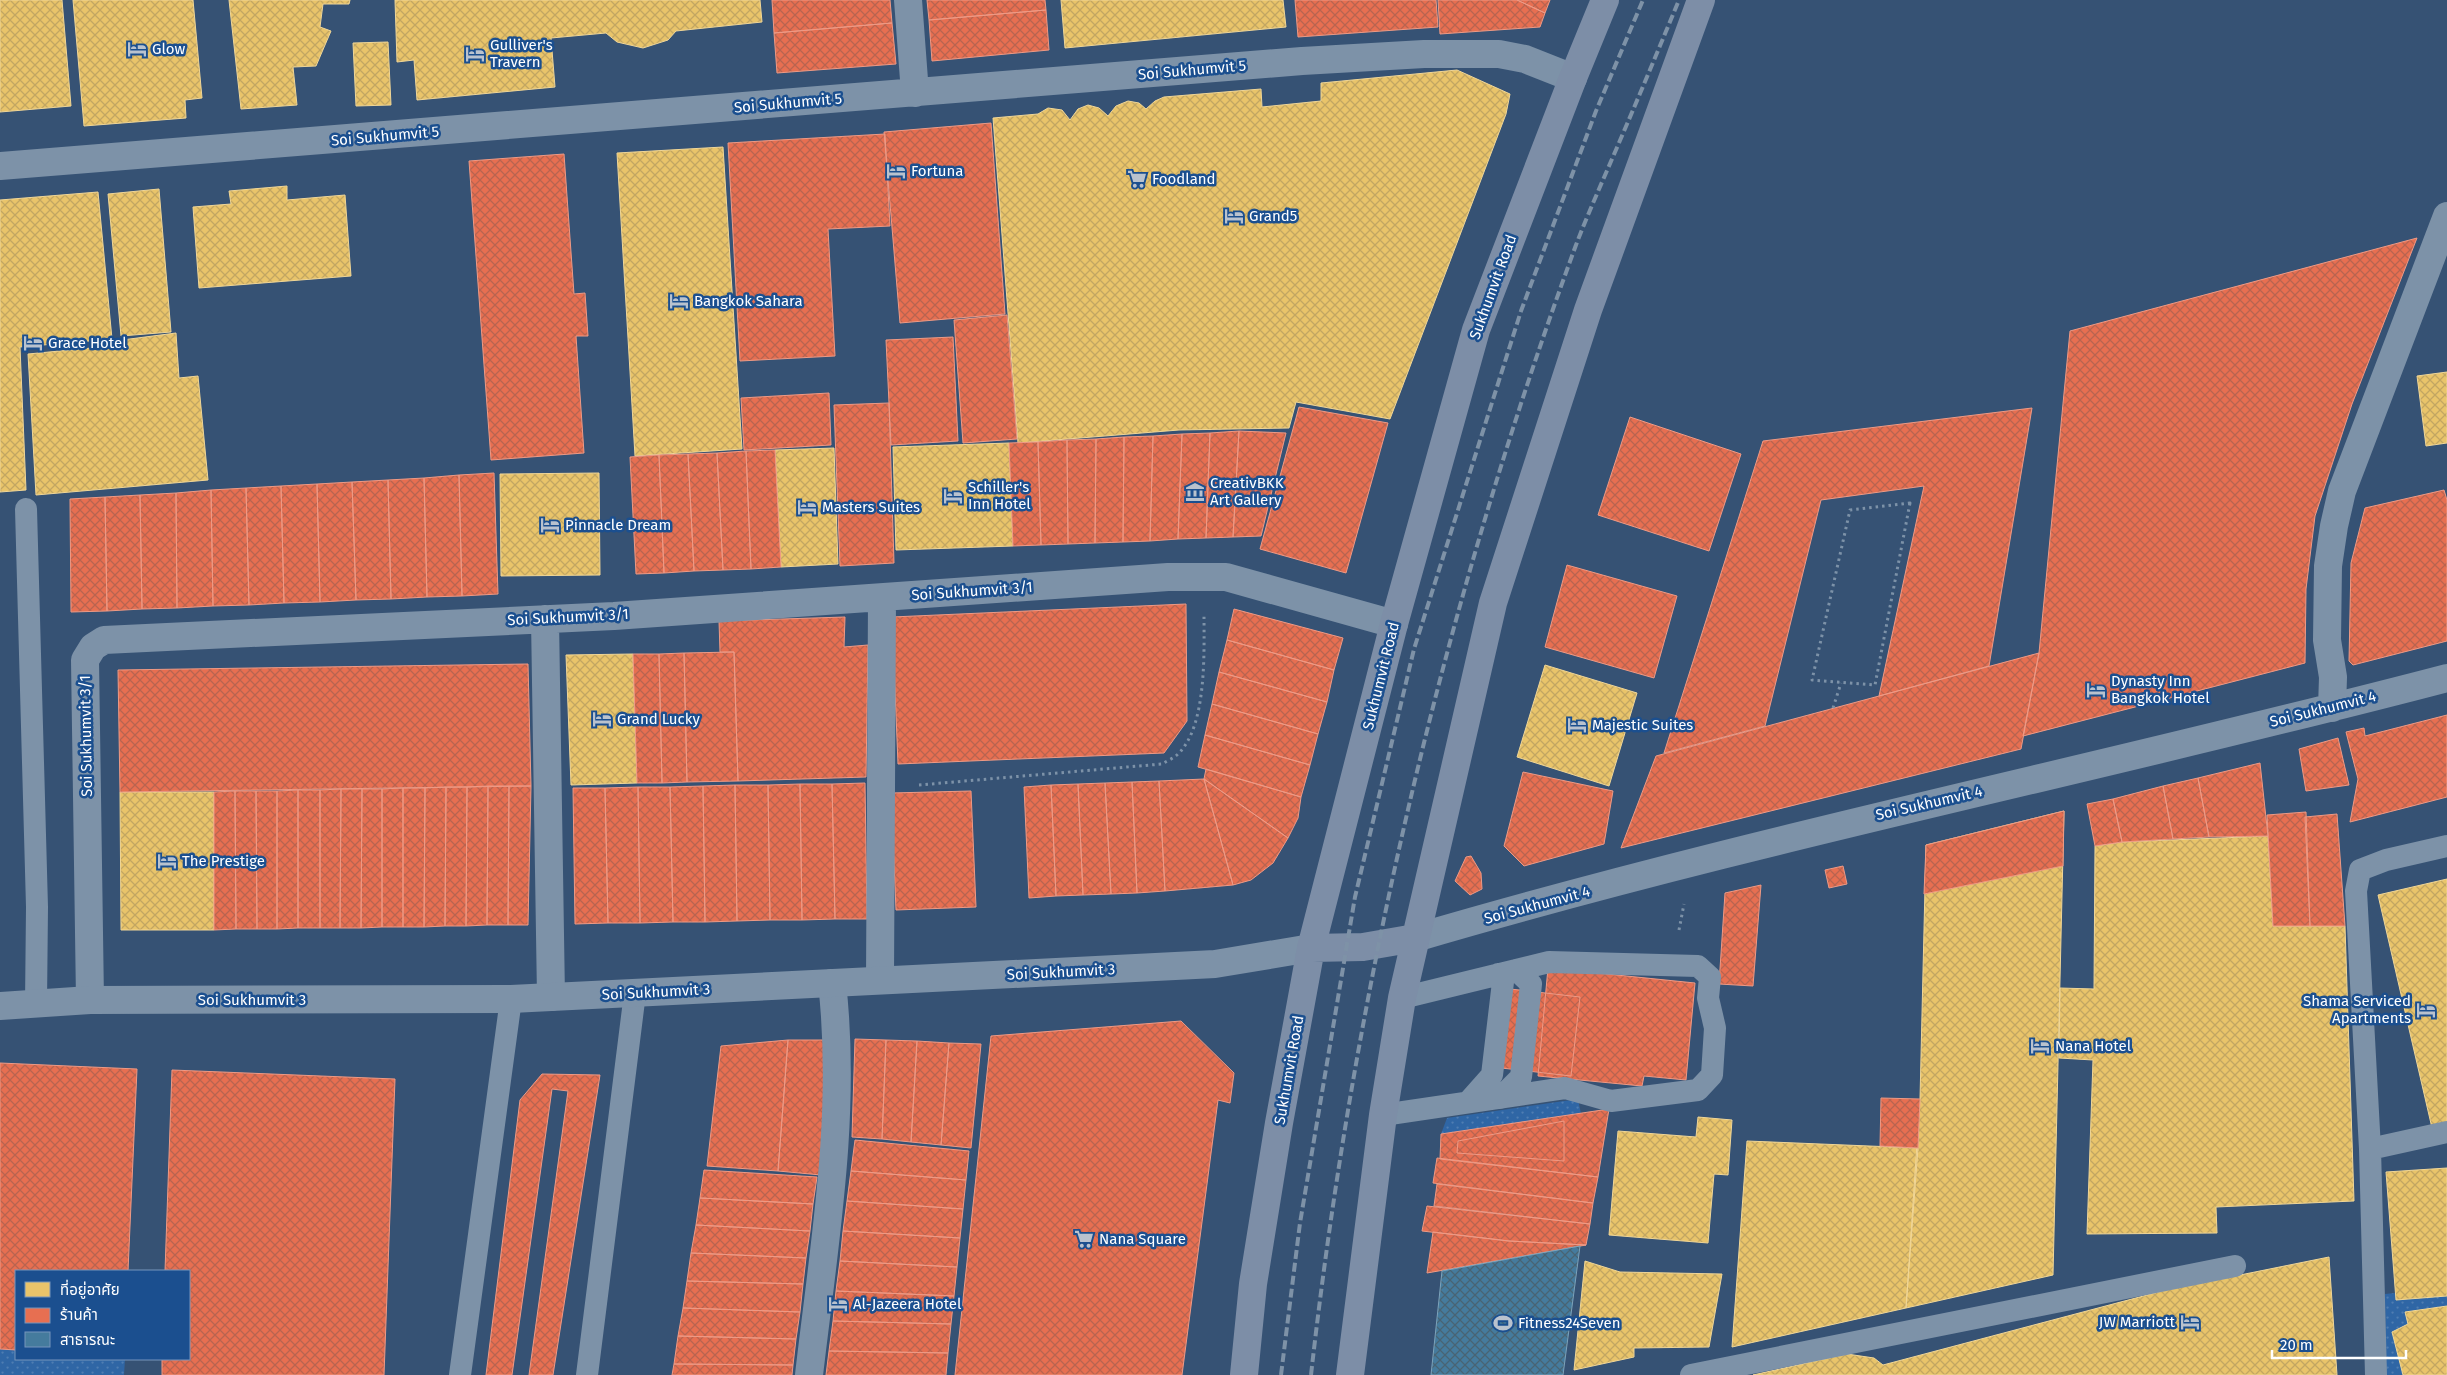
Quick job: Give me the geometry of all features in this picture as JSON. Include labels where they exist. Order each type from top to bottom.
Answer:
[{"type":"main road","name":"Sukhumvit Road","points":[[1244,1375],[1253,1284],[1279,1123],[1311,948],[1394,624],[1476,330],[1573,78],[1606,0]]},
{"type":"main road","points":[[1350,1375],[1383,1115],[1402,998],[1414,938],[1493,603],[1588,310],[1701,0]]},
{"type":"main road","points":[[1311,948],[1362,947],[1414,938]]},
{"type":"street","points":[[908,0],[915,93]]},
{"type":"street","name":"Soi Sukhumvit 5","points":[[0,166],[1292,62],[1424,54],[1499,54],[1525,59],[1573,78]]},
{"type":"street","points":[[2332,708],[2333,677],[2327,640],[2328,566],[2342,491],[2447,216]]},
{"type":"street","name":"Soi Sukhumvit 3/1","points":[[90,1000],[85,660],[93,647],[104,640],[545,619],[882,598],[1168,577],[1226,577],[1394,624]]},
{"type":"street","points":[[880,980],[882,598]]},
{"type":"street","points":[[545,619],[551,997]]},
{"type":"street","name":"Soi Sukhumvit 4","points":[[1414,938],[1849,822],[2332,708],[2447,678]]},
{"type":"street","name":"Soi Sukhumvit 3","points":[[0,1006],[90,1000],[511,999],[1215,964],[1311,948]]},
{"type":"street","points":[[809,1375],[835,1145],[836,1024],[832,983]]},
{"type":"lane","points":[[26,510],[37,907],[36,1004]]},
{"type":"lane","points":[[2376,1375],[2370,1149],[2356,891],[2360,870],[2386,860],[2447,846]]},
{"type":"lane","points":[[1383,1115],[1565,1088],[1611,1101],[1698,1090],[1712,1075],[1716,1028],[1708,998],[1710,977],[1698,966],[1549,962],[1402,998]]},
{"type":"lane","points":[[1500,1098],[1521,1077],[1531,984],[1507,972]]},
{"type":"lane","points":[[1468,1102],[1492,1075],[1504,982],[1507,972]]},
{"type":"lane","points":[[587,1375],[635,993]]},
{"type":"lane","points":[[460,1375],[511,999]]},
{"type":"lane","points":[[2370,1149],[2447,1132]]},
{"type":"lane","points":[[1691,1375],[2235,1266]]},
{"type":"path","points":[[1910,503],[1875,685],[1841,683],[1812,680],[1850,510],[1910,503]]},
{"type":"path","points":[[881,788],[1162,764],[1178,754],[1197,723],[1204,659],[1204,577]]},
{"type":"path","points":[[1833,708],[1841,683]]},
{"type":"shaded area","points":[[1578,1099],[1581,1114],[1441,1134],[1447,1118]]},
{"type":"shaded area","points":[[2447,1156],[2447,1375],[2386,1375],[2385,1294],[2445,1288]]},
{"type":"shaded area","points":[[0,1337],[15,1338],[15,1360],[125,1360],[124,1375],[0,1375]]},
{"type":"building: ที่อยู่อาศัย","points":[[0,0],[62,0],[71,106],[0,112]]},
{"type":"building: ที่อยู่อาศัย","name":"Glow","points":[[73,0],[193,0],[202,98],[185,100],[186,118],[84,126]]},
{"type":"building: ที่อยู่อาศัย","points":[[229,0],[350,0],[349,4],[323,4],[320,27],[331,31],[316,66],[293,67],[297,105],[241,109]]},
{"type":"building: ที่อยู่อาศัย","name":"Gulliver's Travern","points":[[395,0],[760,0],[762,22],[676,31],[668,40],[643,48],[617,42],[606,33],[551,38],[555,87],[417,100],[414,60],[397,62]]},
{"type":"building: ที่อยู่อาศัย","points":[[1061,0],[1283,0],[1286,27],[1065,48]]},
{"type":"building: ที่อยู่อาศัย","points":[[388,42],[391,105],[356,106],[353,43]]},
{"type":"building: ที่อยู่อาศัย","name":"Grand5","points":[[1457,70],[1510,94],[1506,114],[1390,419],[1296,402],[1289,428],[1179,430],[1018,443],[993,118],[1038,114],[1048,108],[1062,110],[1070,120],[1078,109],[1088,105],[1099,108],[1108,116],[1116,106],[1128,101],[1139,103],[1146,109],[1155,101],[1164,97],[1261,89],[1262,107],[1321,101],[1321,83]]},
{"type":"building: ที่อยู่อาศัย","name":"Bangkok Sahara","points":[[723,147],[742,449],[635,456],[617,153]]},
{"type":"building: ที่อยู่อาศัย","points":[[287,186],[287,200],[345,195],[351,276],[199,288],[193,207],[231,204],[229,191]]},
{"type":"building: ที่อยู่อาศัย","points":[[159,189],[171,332],[121,336],[108,194]]},
{"type":"building: ที่อยู่อาศัย","name":"Grace Hotel","points":[[98,192],[112,339],[20,347],[26,490],[0,492],[0,200]]},
{"type":"building: ที่อยู่อาศัย","points":[[176,333],[179,378],[198,376],[208,480],[36,495],[28,354],[123,345],[122,340]]},
{"type":"building: ที่อยู่อาศัย","points":[[2447,372],[2447,443],[2426,446],[2417,376]]},
{"type":"building: ที่อยู่อาศัย","name":"Schiller's Inn Hotel","points":[[1009,443],[1013,546],[896,550],[893,447]]},
{"type":"building: ที่อยู่อาศัย","name":"Masters Suites","points":[[834,448],[838,564],[781,567],[775,450]]},
{"type":"building: ที่อยู่อาศัย","name":"Pinnacle Dream","points":[[599,473],[600,575],[501,576],[500,474]]},
{"type":"building: ที่อยู่อาศัย","name":"Grand Lucky","points":[[633,654],[637,783],[571,785],[566,655]]},
{"type":"building: ที่อยู่อาศัย","name":"Majestic Suites","points":[[1545,665],[1637,693],[1609,786],[1517,757]]},
{"type":"building: ที่อยู่อาศัย","name":"The Prestige","points":[[120,792],[214,792],[214,930],[121,930]]},
{"type":"building: ที่อยู่อาศัย","points":[[2064,811],[2053,1275],[1906,1308],[1920,1099],[1926,845]]},
{"type":"building: ที่อยู่อาศัย","points":[[2268,836],[2273,926],[2345,926],[2354,1201],[2216,1207],[2217,1233],[2087,1234],[2093,1060],[2059,1058],[2060,988],[2094,989],[2095,846],[2122,842]]},
{"type":"building: ที่อยู่อาศัย","name":"Shama Serviced Apartments","points":[[2447,879],[2447,1125],[2432,1128],[2378,895]]},
{"type":"building: ที่อยู่อาศัย","points":[[1698,1117],[1732,1120],[1728,1175],[1714,1174],[1708,1243],[1609,1235],[1618,1131],[1696,1137]]},
{"type":"building: ที่อยู่อาศัย","points":[[1747,1141],[1918,1148],[1906,1308],[1732,1347]]},
{"type":"building: ที่อยู่อาศัย","points":[[2447,1168],[2447,1296],[2396,1300],[2386,1172]]},
{"type":"building: ที่อยู่อาศัย","name":"JW Marriott","points":[[2329,1257],[2337,1375],[1753,1375],[1847,1354],[1874,1358],[1883,1365],[2166,1290]]},
{"type":"building: ที่อยู่อาศัย","points":[[1585,1261],[1620,1272],[1722,1274],[1709,1347],[1634,1348],[1634,1357],[1574,1370]]},
{"type":"building: ที่อยู่อาศัย","points":[[2447,1306],[2447,1375],[2403,1375],[2392,1332],[2408,1324],[2405,1312]]},
{"type":"building: ร้านค้า","points":[[772,0],[890,0],[892,23],[774,33]]},
{"type":"building: ร้านค้า","points":[[927,0],[1045,0],[1046,10],[929,20]]},
{"type":"building: ร้านค้า","points":[[1295,0],[1436,0],[1438,27],[1298,37]]},
{"type":"building: ร้านค้า","points":[[1438,0],[1517,0],[1545,13],[1540,27],[1440,34]]},
{"type":"building: ร้านค้า","points":[[1517,0],[1550,0],[1545,13]]},
{"type":"building: ร้านค้า","points":[[1046,10],[1049,50],[932,61],[929,20]]},
{"type":"building: ร้านค้า","points":[[892,23],[896,64],[777,73],[774,33]]},
{"type":"building: ร้านค้า","points":[[991,123],[1005,314],[900,323],[884,132]]},
{"type":"building: ร้านค้า","points":[[885,134],[890,226],[828,229],[835,356],[740,361],[728,143]]},
{"type":"building: ร้านค้า","points":[[564,154],[574,294],[585,293],[588,336],[576,336],[584,453],[491,460],[469,161]]},
{"type":"building: ร้านค้า","points":[[2417,238],[2352,404],[2315,516],[2306,589],[2305,663],[2023,736],[2039,653],[2070,331]]},
{"type":"building: ร้านค้า","points":[[1007,315],[1017,439],[963,443],[954,320]]},
{"type":"building: ร้านค้า","points":[[953,337],[958,441],[891,445],[886,340]]},
{"type":"building: ร้านค้า","points":[[829,393],[831,445],[744,450],[741,398]]},
{"type":"building: ร้านค้า","points":[[889,403],[894,563],[840,566],[834,405]]},
{"type":"building: ร้านค้า","points":[[1299,407],[1388,423],[1346,573],[1260,549]]},
{"type":"building: ร้านค้า","points":[[2032,408],[1989,666],[1879,696],[1924,486],[1821,500],[1765,726],[1664,753],[1763,441]]},
{"type":"building: ร้านค้า","points":[[1630,417],[1741,454],[1709,551],[1598,515]]},
{"type":"building: ร้านค้า","points":[[1239,431],[1286,433],[1261,536],[1233,537]]},
{"type":"building: ร้านค้า","points":[[1239,431],[1233,537],[1206,538],[1210,433]]},
{"type":"building: ร้านค้า","points":[[1210,433],[1206,538],[1178,539],[1182,434]]},
{"type":"building: ร้านค้า","points":[[1182,434],[1178,539],[1150,541],[1153,436]]},
{"type":"building: ร้านค้า","points":[[1153,436],[1150,541],[1123,542],[1124,437]]},
{"type":"building: ร้านค้า","points":[[1124,437],[1123,542],[1095,543],[1096,439]]},
{"type":"building: ร้านค้า","points":[[1096,439],[1095,543],[1068,544],[1067,440]]},
{"type":"building: ร้านค้า","points":[[1067,440],[1068,544],[1041,545],[1038,442]]},
{"type":"building: ร้านค้า","points":[[1038,442],[1041,545],[1013,546],[1009,443]]},
{"type":"building: ร้านค้า","points":[[775,450],[781,567],[751,569],[746,451]]},
{"type":"building: ร้านค้า","points":[[746,451],[751,569],[723,570],[717,453]]},
{"type":"building: ร้านค้า","points":[[717,453],[723,570],[694,571],[688,454]]},
{"type":"building: ร้านค้า","points":[[688,454],[694,571],[664,573],[659,455]]},
{"type":"building: ร้านค้า","points":[[659,455],[664,573],[636,574],[630,457]]},
{"type":"building: ร้านค้า","points":[[494,473],[498,594],[462,596],[459,475]]},
{"type":"building: ร้านค้า","points":[[459,475],[462,596],[427,597],[424,478]]},
{"type":"building: ร้านค้า","points":[[424,478],[427,597],[391,599],[388,480]]},
{"type":"building: ร้านค้า","points":[[388,480],[391,599],[356,600],[352,482]]},
{"type":"building: ร้านค้า","points":[[352,482],[356,600],[320,602],[317,484]]},
{"type":"building: ร้านค้า","points":[[317,484],[320,602],[284,603],[281,486]]},
{"type":"building: ร้านค้า","points":[[281,486],[284,603],[249,605],[246,488]]},
{"type":"building: ร้านค้า","points":[[246,488],[249,605],[213,606],[211,490]]},
{"type":"building: ร้านค้า","points":[[211,490],[213,606],[177,608],[176,493]]},
{"type":"building: ร้านค้า","points":[[2444,490],[2447,500],[2447,641],[2353,665],[2349,661],[2351,563],[2365,508]]},
{"type":"building: ร้านค้า","points":[[176,493],[177,608],[142,609],[140,495]]},
{"type":"building: ร้านค้า","points":[[140,495],[142,609],[107,611],[105,497]]},
{"type":"building: ร้านค้า","points":[[105,497],[107,611],[71,612],[70,499]]},
{"type":"building: ร้านค้า","points":[[1567,565],[1677,596],[1654,678],[1545,647]]},
{"type":"building: ร้านค้า","points":[[1186,604],[1187,721],[1164,753],[898,764],[892,617]]},
{"type":"building: ร้านค้า","points":[[1234,609],[1343,638],[1334,670],[1227,640]]},
{"type":"building: ร้านค้า","points":[[845,617],[844,647],[868,645],[866,777],[738,781],[734,652],[720,652],[719,621]]},
{"type":"building: ร้านค้า","points":[[1227,640],[1334,670],[1327,702],[1219,672]]},
{"type":"building: ร้านค้า","points":[[734,652],[738,781],[687,782],[684,653]]},
{"type":"building: ร้านค้า","points":[[684,653],[687,782],[662,783],[659,654]]},
{"type":"building: ร้านค้า","points":[[2039,653],[2021,749],[1621,848],[1656,756]]},
{"type":"building: ร้านค้า","points":[[633,654],[659,654],[662,783],[637,783]]},
{"type":"building: ร้านค้า","points":[[528,664],[531,786],[120,792],[118,670]]},
{"type":"building: ร้านค้า","points":[[1219,672],[1327,702],[1318,734],[1212,704]]},
{"type":"building: ร้านค้า","points":[[1212,704],[1318,734],[1310,765],[1205,735]]},
{"type":"building: ร้านค้า","points":[[2447,715],[2447,797],[2350,822],[2358,779],[2346,732],[2364,728],[2365,736]]},
{"type":"building: ร้านค้า","points":[[1205,735],[1310,765],[1301,797],[1198,767]]},
{"type":"building: ร้านค้า","points":[[2338,738],[2349,785],[2306,791],[2299,749]]},
{"type":"building: ร้านค้า","points":[[2260,763],[2268,836],[2209,837],[2198,778]]},
{"type":"building: ร้านค้า","points":[[1206,769],[1301,797],[1298,818],[1288,838],[1204,779]]},
{"type":"building: ร้านค้า","points":[[1523,772],[1613,791],[1604,844],[1524,866],[1504,846]]},
{"type":"building: ร้านค้า","points":[[2198,778],[2209,837],[2173,839],[2163,786]]},
{"type":"building: ร้านค้า","points":[[1204,779],[1233,885],[1165,891],[1159,781]]},
{"type":"building: ร้านค้า","points":[[1204,779],[1288,838],[1273,863],[1251,880],[1233,885]]},
{"type":"building: ร้านค้า","points":[[1159,781],[1165,891],[1137,893],[1132,782]]},
{"type":"building: ร้านค้า","points":[[1132,782],[1137,893],[1111,894],[1105,783]]},
{"type":"building: ร้านค้า","points":[[865,783],[867,919],[835,919],[832,784]]},
{"type":"building: ร้านค้า","points":[[1105,783],[1111,894],[1083,895],[1078,784]]},
{"type":"building: ร้านค้า","points":[[800,784],[832,784],[835,919],[802,920]]},
{"type":"building: ร้านค้า","points":[[800,784],[802,920],[770,920],[768,785]]},
{"type":"building: ร้านค้า","points":[[1078,784],[1083,895],[1056,896],[1051,785]]},
{"type":"building: ร้านค้า","points":[[735,785],[768,785],[770,920],[737,921]]},
{"type":"building: ร้านค้า","points":[[735,785],[737,921],[705,922],[703,786]]},
{"type":"building: ร้านค้า","points":[[1051,785],[1056,896],[1029,898],[1024,787]]},
{"type":"building: ร้านค้า","points":[[488,786],[509,786],[508,925],[487,925]]},
{"type":"building: ร้านค้า","points":[[488,786],[487,925],[466,926],[467,787]]},
{"type":"building: ร้านค้า","points":[[509,786],[531,786],[528,925],[508,925]]},
{"type":"building: ร้านค้า","points":[[703,786],[705,922],[673,922],[670,787]]},
{"type":"building: ร้านค้า","points":[[2163,786],[2173,839],[2122,842],[2113,799]]},
{"type":"building: ร้านค้า","points":[[446,787],[467,787],[466,926],[445,926]]},
{"type":"building: ร้านค้า","points":[[446,787],[445,926],[424,927],[425,788]]},
{"type":"building: ร้านค้า","points":[[638,787],[670,787],[673,922],[640,923]]},
{"type":"building: ร้านค้า","points":[[638,787],[640,923],[608,923],[605,788]]},
{"type":"building: ร้านค้า","points":[[403,788],[425,788],[424,927],[403,927]]},
{"type":"building: ร้านค้า","points":[[403,788],[403,927],[382,927],[382,789]]},
{"type":"building: ร้านค้า","points":[[573,788],[605,788],[608,923],[575,924]]},
{"type":"building: ร้านค้า","points":[[341,789],[362,789],[361,928],[340,928]]},
{"type":"building: ร้านค้า","points":[[341,789],[340,928],[320,928],[320,790]]},
{"type":"building: ร้านค้า","points":[[362,789],[382,789],[382,927],[361,928]]},
{"type":"building: ร้านค้า","points":[[298,790],[320,790],[320,928],[298,928]]},
{"type":"building: ร้านค้า","points":[[298,790],[298,928],[277,929],[277,791]]},
{"type":"building: ร้านค้า","points":[[235,791],[236,929],[214,930],[214,792]]},
{"type":"building: ร้านค้า","points":[[235,791],[256,791],[257,929],[236,929]]},
{"type":"building: ร้านค้า","points":[[256,791],[277,791],[277,929],[257,929]]},
{"type":"building: ร้านค้า","points":[[971,791],[976,907],[896,910],[891,793]]},
{"type":"building: ร้านค้า","points":[[2113,799],[2122,842],[2095,846],[2087,804]]},
{"type":"building: ร้านค้า","points":[[2064,811],[2063,866],[1924,894],[1926,845]]},
{"type":"building: ร้านค้า","points":[[2306,812],[2310,926],[2273,926],[2267,815]]},
{"type":"building: ร้านค้า","points":[[2337,814],[2345,926],[2310,926],[2305,817]]},
{"type":"building: ร้านค้า","points":[[1471,856],[1481,873],[1482,889],[1470,895],[1455,881],[1466,857]]},
{"type":"building: ร้านค้า","points":[[1843,866],[1847,884],[1829,888],[1825,870]]},
{"type":"building: ร้านค้า","points":[[1761,885],[1753,986],[1719,984],[1725,893]]},
{"type":"building: ร้านค้า","points":[[1548,968],[1695,983],[1686,1080],[1644,1076],[1642,1086],[1538,1076]]},
{"type":"building: ร้านค้า","points":[[1493,987],[1580,997],[1571,1076],[1484,1066]]},
{"type":"building: ร้านค้า","name":"Nana Square","points":[[1181,1021],[1234,1073],[1230,1103],[1218,1100],[1182,1375],[955,1375],[991,1036]]},
{"type":"building: ร้านค้า","points":[[855,1039],[886,1040],[882,1139],[852,1137]]},
{"type":"building: ร้านค้า","points":[[788,1040],[778,1171],[707,1166],[721,1046]]},
{"type":"building: ร้านค้า","points":[[788,1040],[828,1040],[821,1175],[778,1171]]},
{"type":"building: ร้านค้า","points":[[886,1040],[917,1041],[911,1142],[882,1139]]},
{"type":"building: ร้านค้า","points":[[917,1041],[949,1043],[941,1145],[911,1142]]},
{"type":"building: ร้านค้า","points":[[949,1043],[981,1044],[971,1148],[941,1145]]},
{"type":"building: ร้านค้า","points":[[0,1063],[137,1069],[128,1270],[15,1270],[15,1350],[0,1349]]},
{"type":"building: ร้านค้า","points":[[172,1070],[395,1079],[384,1375],[162,1375],[162,1360],[190,1360],[190,1270],[165,1270]]},
{"type":"building: ร้านค้า","points":[[542,1074],[600,1075],[553,1375],[529,1375],[568,1091],[552,1089],[512,1375],[486,1375],[520,1100]]},
{"type":"building: ร้านค้า","points":[[1881,1098],[1920,1099],[1918,1148],[1880,1146]]},
{"type":"building: ร้านค้า","points":[[1609,1109],[1598,1177],[1440,1159],[1441,1134]]},
{"type":"building: ร้านค้า","points":[[1564,1121],[1564,1161],[1457,1153],[1458,1141]]},
{"type":"building: ร้านค้า","points":[[855,1140],[969,1151],[966,1180],[851,1171]]},
{"type":"building: ร้านค้า","points":[[1437,1158],[1598,1177],[1593,1203],[1433,1183]]},
{"type":"building: ร้านค้า","points":[[704,1170],[817,1177],[813,1204],[700,1198]]},
{"type":"building: ร้านค้า","points":[[851,1171],[966,1180],[963,1209],[847,1201]]},
{"type":"building: ร้านค้า","points":[[1437,1184],[1593,1203],[1590,1224],[1434,1206]]},
{"type":"building: ร้านค้า","points":[[700,1198],[813,1204],[810,1231],[696,1225]]},
{"type":"building: ร้านค้า","points":[[847,1201],[963,1209],[960,1238],[843,1231]]},
{"type":"building: ร้านค้า","points":[[1427,1206],[1590,1224],[1586,1245],[1509,1241],[1422,1231]]},
{"type":"building: ร้านค้า","points":[[696,1225],[810,1231],[806,1258],[691,1253]]},
{"type":"building: ร้านค้า","points":[[843,1231],[960,1238],[957,1267],[840,1261]]},
{"type":"building: ร้านค้า","points":[[1433,1232],[1509,1241],[1586,1245],[1427,1273]]},
{"type":"building: ร้านค้า","points":[[691,1253],[806,1258],[803,1284],[687,1281]]},
{"type":"building: ร้านค้า","points":[[840,1261],[957,1267],[954,1296],[836,1291]]},
{"type":"building: ร้านค้า","points":[[687,1281],[803,1284],[800,1312],[683,1308]]},
{"type":"building: ร้านค้า","points":[[836,1291],[954,1296],[951,1324],[833,1321]]},
{"type":"building: ร้านค้า","points":[[683,1308],[800,1312],[796,1339],[678,1336]]},
{"type":"building: ร้านค้า","points":[[833,1321],[951,1324],[948,1353],[829,1351]]},
{"type":"building: ร้านค้า","points":[[678,1336],[796,1339],[793,1365],[674,1364]]},
{"type":"building: ร้านค้า","points":[[829,1351],[948,1353],[946,1375],[826,1375]]},
{"type":"building: ร้านค้า","points":[[674,1364],[793,1365],[792,1375],[672,1375]]},
{"type":"building: สาธารณะ","name":"Fitness24Seven","points":[[1580,1246],[1563,1375],[1431,1375],[1442,1271]]},
{"type":"railway","points":[[1281,1375],[1300,1223],[1355,897],[1414,649],[1521,311],[1596,111],[1643,0]]},
{"type":"railway","points":[[1311,1375],[1329,1231],[1352,1088],[1379,945],[1410,802],[1445,661],[1485,520],[1528,382],[1576,245],[1679,0]]},
{"type":"place","name":"Glow","points":[[137,49]]},
{"type":"place","name":"Gulliver's Travern","points":[[475,54]]},
{"type":"place","name":"Fortuna","points":[[896,171]]},
{"type":"place","name":"Foodland","points":[[1137,179]]},
{"type":"place","name":"Grand5","points":[[1234,216]]},
{"type":"place","name":"Bangkok Sahara","points":[[679,301]]},
{"type":"place","name":"Grace Hotel","points":[[33,343]]},
{"type":"place","name":"CreativBKK Art Gallery","points":[[1195,492]]},
{"type":"place","name":"Schiller's Inn Hotel","points":[[953,496]]},
{"type":"place","name":"Masters Suites","points":[[807,507]]},
{"type":"place","name":"Pinnacle Dream","points":[[550,525]]},
{"type":"place","name":"Dynasty Inn Bangkok Hotel","points":[[2096,690]]},
{"type":"place","name":"Grand Lucky","points":[[602,719]]},
{"type":"place","name":"Majestic Suites","points":[[1577,725]]},
{"type":"place","name":"The Prestige","points":[[167,861]]},
{"type":"place","name":"Shama Serviced Apartments","points":[[2426,1010]]},
{"type":"place","name":"Nana Hotel","points":[[2040,1046]]},
{"type":"place","name":"Nana Square","points":[[1084,1239]]},
{"type":"place","name":"Al-Jazeera Hotel","points":[[838,1304]]},
{"type":"place","name":"JW Marriott","points":[[2190,1322]]},
{"type":"place","name":"Fitness24Seven","points":[[1503,1323]]}]
